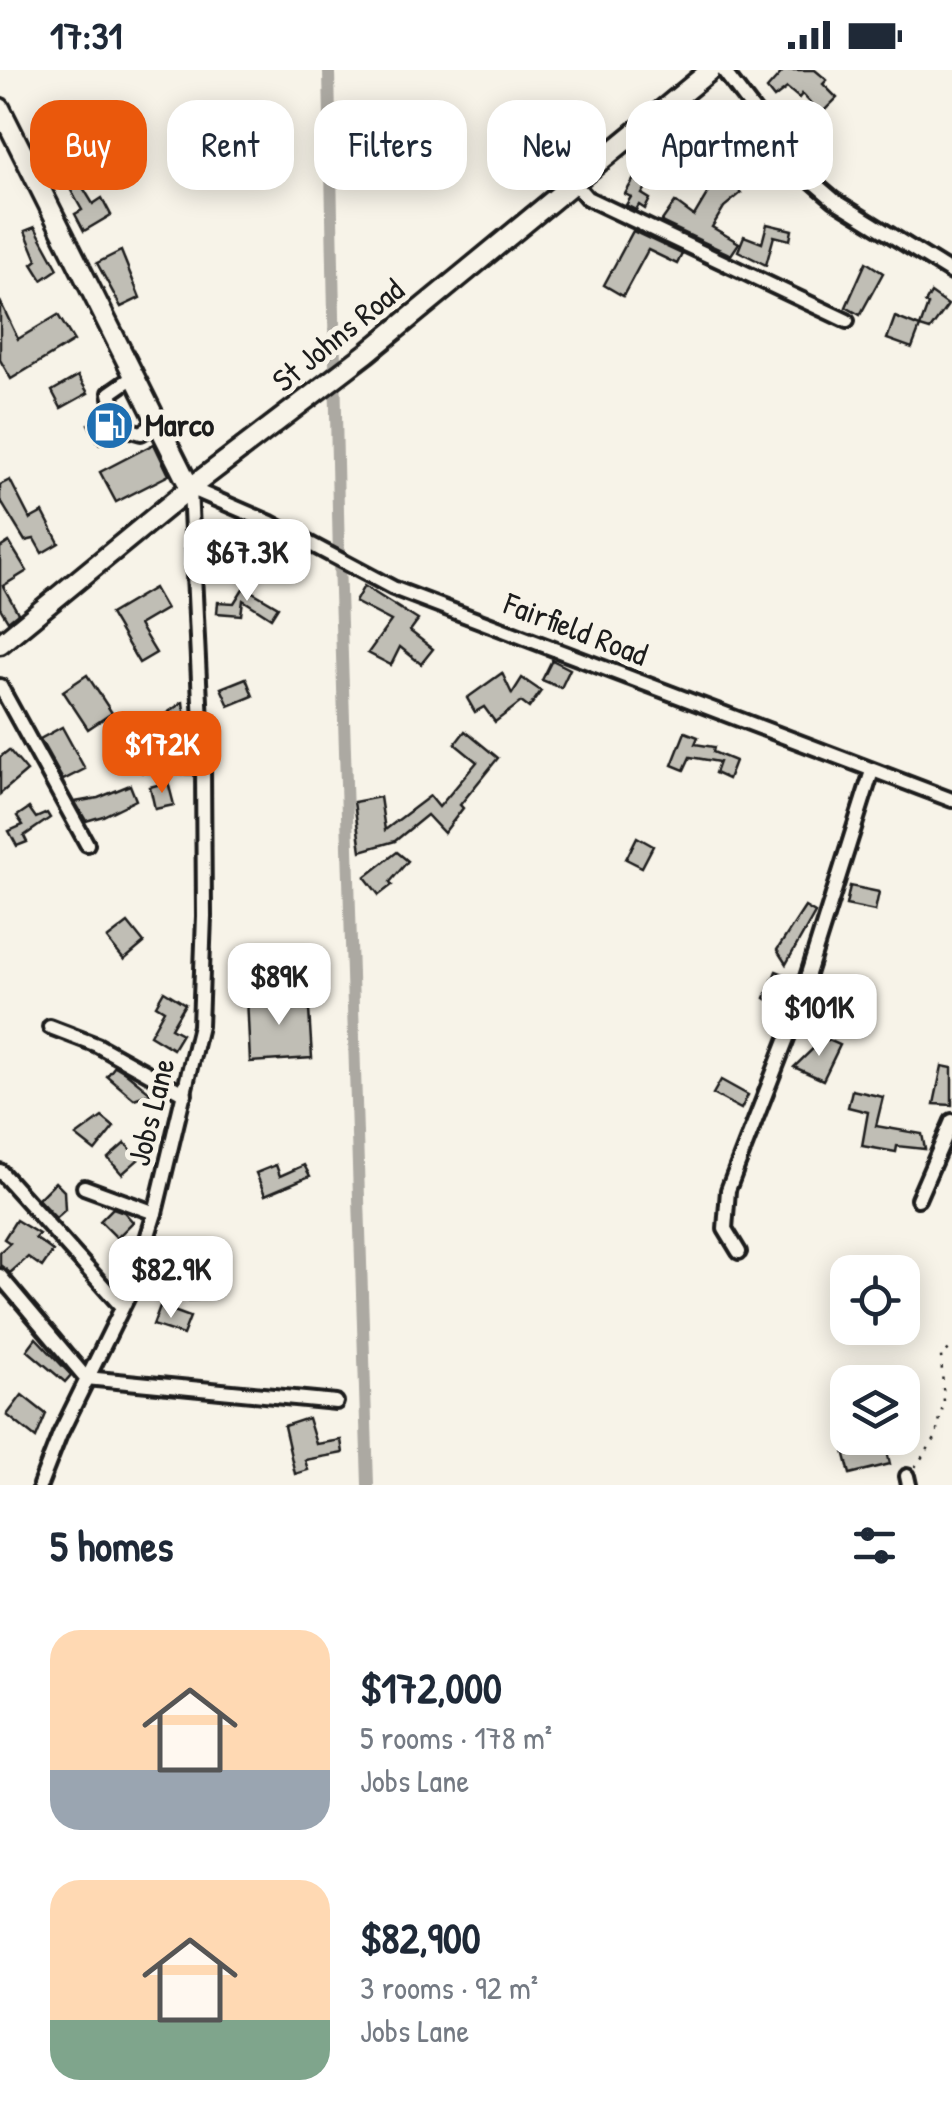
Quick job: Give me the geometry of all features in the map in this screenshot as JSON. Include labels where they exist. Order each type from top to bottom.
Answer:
[{"type":"main road","name":"St Johns Road","points":[[606,157],[711,70]]},
{"type":"main road","points":[[0,108],[190,488]]},
{"type":"main road","name":"St Johns Road","points":[[0,644],[565,190]]},
{"type":"street","points":[[723,70],[798,169],[834,200],[952,273]]},
{"type":"street","points":[[580,190],[587,198],[847,321]]},
{"type":"street","points":[[114,409],[110,393],[133,376]]},
{"type":"street","points":[[126,429],[141,433],[156,424]]},
{"type":"street","name":"Jobs Lane","points":[[40,1485],[122,1306],[155,1213],[200,1026],[203,766],[190,488]]},
{"type":"street","name":"Fairfield Road","points":[[190,488],[271,523],[393,588],[952,800]]},
{"type":"street","points":[[0,686],[87,844]]},
{"type":"street","points":[[144,764],[203,766]]},
{"type":"street","points":[[739,1252],[726,1229],[728,1190],[791,1028],[872,772]]},
{"type":"street","points":[[50,1026],[97,1045],[185,1094]]},
{"type":"street","points":[[918,1199],[952,1121]]},
{"type":"street","points":[[0,1171],[122,1306]]},
{"type":"street","points":[[84,1188],[155,1213]]},
{"type":"street","points":[[0,1276],[86,1378],[336,1402]]},
{"type":"path","points":[[908,1480],[935,1439],[944,1402],[941,1356],[952,1347]]},
{"type":"building","points":[[784,70],[815,70],[827,80],[823,84],[837,98],[833,102],[808,100],[787,88],[774,98],[767,89]]},
{"type":"building","points":[[71,190],[84,190],[93,204],[102,198],[111,215],[84,231],[75,214],[82,210]]},
{"type":"building","points":[[627,190],[644,190],[642,194],[650,199],[645,209],[639,205],[636,210],[626,205],[631,197],[625,194]]},
{"type":"building","points":[[709,190],[739,190],[741,193],[724,207],[712,227],[739,243],[731,255],[661,222],[675,202],[694,216]]},
{"type":"building","points":[[767,224],[792,230],[790,240],[774,236],[766,265],[738,251],[744,236],[762,243]]},
{"type":"building","points":[[35,227],[58,269],[42,280],[32,264],[37,260],[25,231]]},
{"type":"building","points":[[633,231],[682,254],[677,264],[648,250],[623,296],[604,285]]},
{"type":"building","points":[[121,251],[140,298],[121,307],[97,263]]},
{"type":"building","points":[[866,262],[883,273],[860,315],[846,307]]},
{"type":"building","points":[[931,293],[948,305],[930,330],[920,327]]},
{"type":"building","points":[[0,301],[18,339],[58,315],[74,341],[11,379],[0,360]]},
{"type":"building","points":[[895,317],[920,327],[912,348],[887,339]]},
{"type":"building","points":[[78,376],[88,393],[61,408],[52,391]]},
{"type":"building","name":"Marco","points":[[124,411],[128,419],[119,423],[118,433],[99,444],[88,424],[105,414],[117,418]]},
{"type":"building","points":[[154,444],[169,475],[116,502],[100,472]]},
{"type":"building","points":[[10,480],[30,519],[43,512],[59,543],[42,553],[34,539],[25,541],[0,500],[0,485]]},
{"type":"building","points":[[9,542],[27,571],[3,586],[18,613],[8,621],[0,608],[0,548]]},
{"type":"building","points":[[364,586],[418,620],[410,631],[433,649],[421,664],[400,647],[391,665],[368,653],[391,621],[355,602]]},
{"type":"building","points":[[244,587],[278,607],[271,618],[243,600],[241,615],[217,613],[218,602],[234,603]]},
{"type":"building","points":[[154,588],[166,609],[139,625],[156,653],[139,663],[110,614]]},
{"type":"building","points":[[552,660],[570,669],[561,688],[542,680]]},
{"type":"building","points":[[502,673],[512,694],[522,678],[541,691],[529,708],[521,702],[495,722],[484,707],[475,712],[467,698]]},
{"type":"building","points":[[87,675],[112,713],[88,729],[63,691]]},
{"type":"building","points":[[246,678],[253,696],[229,706],[221,688]]},
{"type":"building","points":[[183,702],[185,720],[163,735],[154,722]]},
{"type":"building","points":[[62,727],[85,769],[63,780],[40,739]]},
{"type":"building","points":[[465,731],[498,758],[460,805],[463,808],[444,833],[427,815],[395,841],[361,851],[354,802],[380,797],[385,830],[430,796],[439,807],[477,762],[455,744]]},
{"type":"building","points":[[685,732],[698,737],[695,744],[714,747],[713,752],[735,761],[728,779],[715,773],[719,762],[690,757],[684,770],[672,765]]},
{"type":"building","points":[[9,750],[27,771],[0,794],[0,757]]},
{"type":"building","points":[[168,782],[174,805],[155,809],[150,787]]},
{"type":"building","points":[[130,785],[136,800],[103,816],[86,821],[75,802],[98,798]]},
{"type":"building","points":[[29,808],[36,818],[47,813],[50,818],[24,836],[27,842],[17,846],[9,831],[23,825],[17,816]]},
{"type":"building","points":[[637,837],[653,846],[642,867],[626,859]]},
{"type":"building","points":[[397,852],[408,861],[390,882],[392,885],[379,895],[365,877]]},
{"type":"building","points":[[850,886],[879,892],[875,911],[846,905]]},
{"type":"building","points":[[805,907],[815,913],[786,964],[777,950]]},
{"type":"building","points":[[128,923],[144,943],[124,960],[107,939]]},
{"type":"building","points":[[776,971],[791,977],[779,1007],[765,998]]},
{"type":"building","points":[[164,991],[185,1004],[171,1028],[182,1034],[173,1049],[150,1035],[164,1010],[156,1005]]},
{"type":"building","points":[[308,993],[312,1058],[250,1062],[247,997]]},
{"type":"building","points":[[824,1038],[840,1045],[823,1080],[794,1067]]},
{"type":"building","points":[[115,1066],[151,1093],[134,1099],[107,1076]]},
{"type":"building","points":[[942,1066],[952,1068],[952,1105],[934,1104]]},
{"type":"building","points":[[721,1080],[748,1095],[741,1109],[713,1094]]},
{"type":"building","points":[[852,1090],[883,1097],[876,1126],[922,1134],[925,1149],[897,1146],[896,1152],[862,1146],[868,1112],[848,1107]]},
{"type":"building","points":[[102,1117],[114,1127],[95,1151],[76,1136]]},
{"type":"building","points":[[125,1143],[139,1159],[122,1174],[108,1158]]},
{"type":"building","points":[[276,1165],[280,1176],[304,1165],[310,1176],[265,1195],[256,1173]]},
{"type":"building","points":[[55,1182],[64,1191],[65,1210],[56,1218],[38,1199]]},
{"type":"building","points":[[113,1208],[124,1212],[133,1222],[117,1238],[100,1221]]},
{"type":"building","points":[[16,1220],[39,1234],[35,1238],[53,1251],[42,1267],[28,1257],[10,1273],[0,1265],[0,1252],[10,1243],[4,1239]]},
{"type":"building","points":[[182,1261],[196,1282],[197,1300],[163,1301],[153,1267]]},
{"type":"building","points":[[160,1306],[190,1317],[183,1335],[153,1325]]},
{"type":"building","points":[[36,1338],[71,1375],[65,1382],[27,1350]]},
{"type":"building","points":[[22,1395],[46,1414],[36,1438],[7,1415]]},
{"type":"building","points":[[308,1418],[316,1444],[341,1440],[343,1453],[305,1460],[308,1470],[295,1474],[284,1426]]},
{"type":"building","points":[[845,1455],[888,1455],[890,1464],[850,1474]]},
{"type":"waterway","points":[[329,70],[339,560],[368,1485]]},
{"type":"place","name":"Marco","points":[[110,425]]}]
